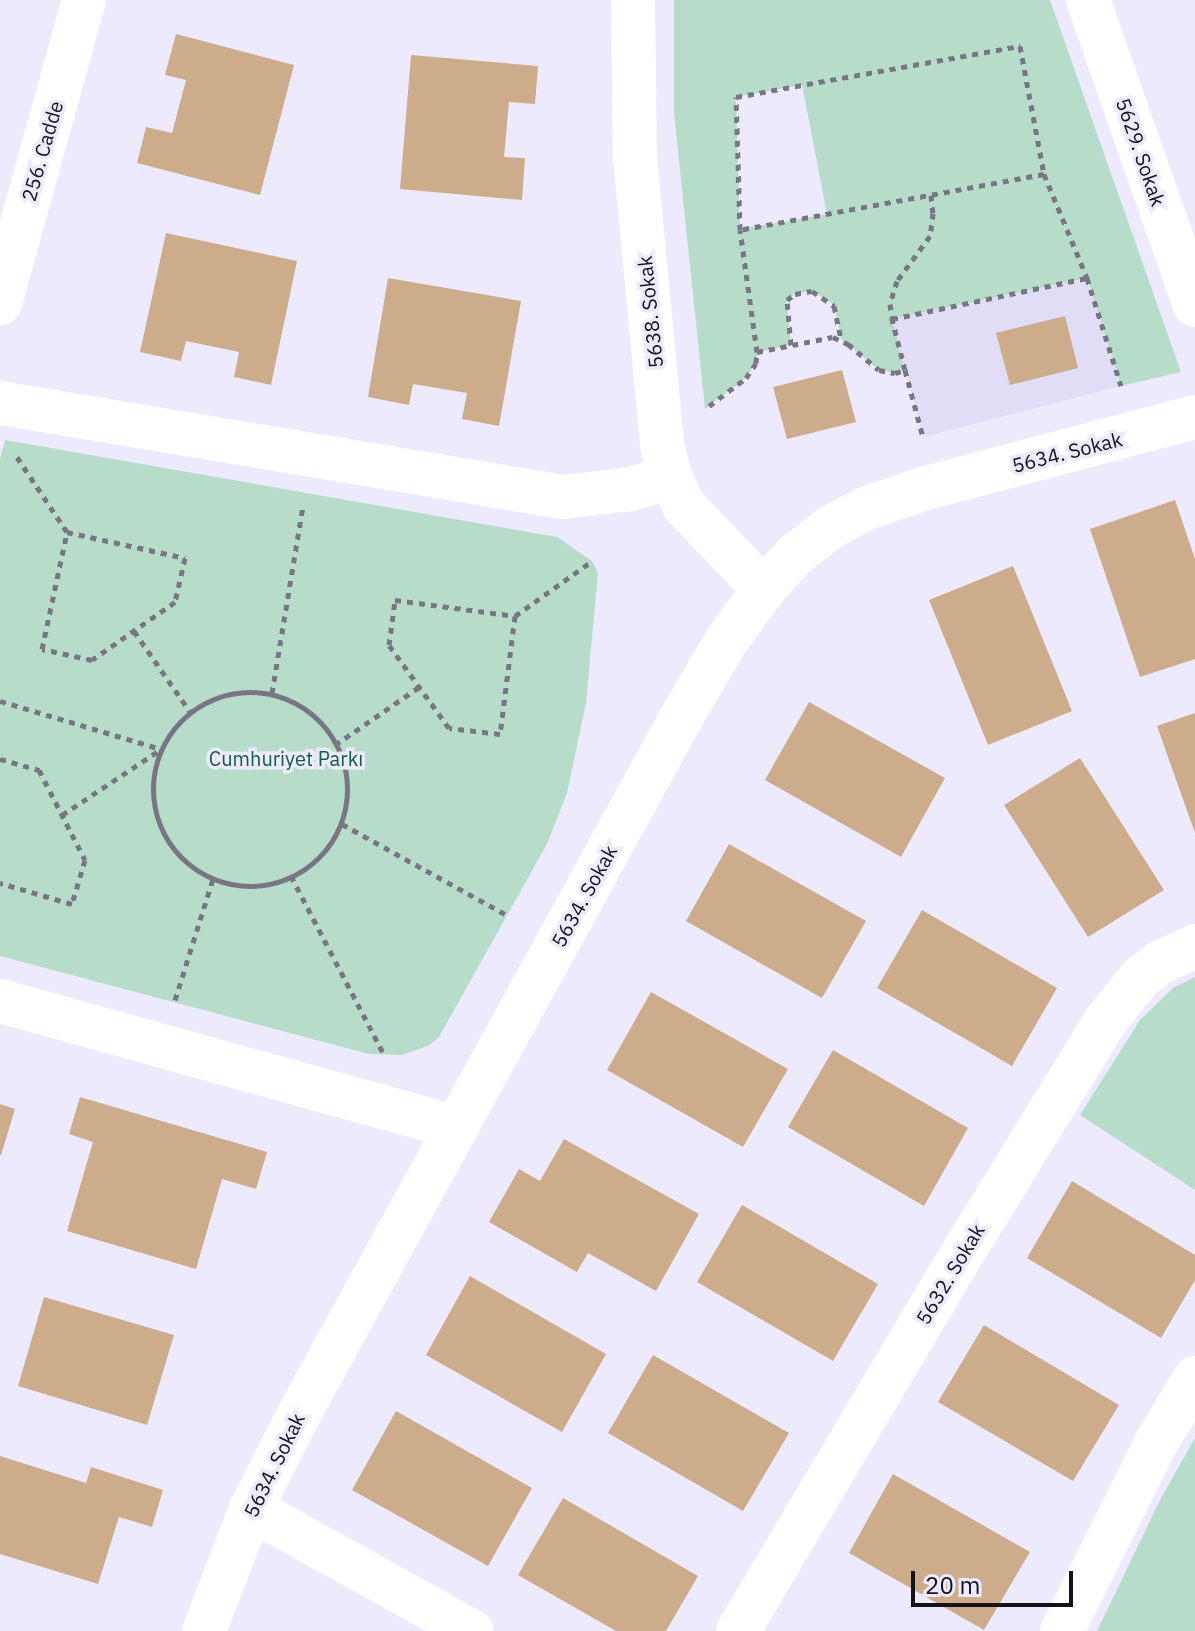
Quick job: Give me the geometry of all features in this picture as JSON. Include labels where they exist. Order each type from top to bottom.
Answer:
[{"type":"street","name":"256. Cadde","points":[[0,303],[84,0]]},
{"type":"street","name":"5638. Sokak","points":[[633,0],[635,157],[662,445],[670,477],[684,506],[764,589]]},
{"type":"street","name":"5629. Sokak","points":[[1088,0],[1195,305]]},
{"type":"street","points":[[0,403],[551,496],[593,496],[670,477]]},
{"type":"street","name":"5634. Sokak","points":[[204,1631],[251,1509],[298,1416],[681,718],[725,643],[764,589],[831,527],[867,508],[926,488],[1195,417]]},
{"type":"street","name":"5632. Sokak","points":[[738,1631],[948,1277],[1107,1019],[1140,978],[1159,963],[1195,946]]},
{"type":"street","points":[[0,1001],[457,1128]]},
{"type":"street","points":[[1062,1631],[1142,1470],[1195,1378]]},
{"type":"street","points":[[251,1509],[471,1631]]},
{"type":"path","points":[[705,409],[746,378],[756,363],[740,230],[736,97],[1020,46],[1044,174],[1087,278],[1121,386]]},
{"type":"path","points":[[740,230],[1044,174]]},
{"type":"path","points":[[923,437],[890,304],[897,281],[930,236],[933,213],[931,195]]},
{"type":"path","points":[[892,319],[1087,278]]},
{"type":"path","points":[[791,345],[787,300],[795,294],[812,291],[834,306],[841,339]]},
{"type":"path","points":[[757,352],[833,337],[841,339],[879,370],[895,373],[905,370]]},
{"type":"path","points":[[14,453],[67,532],[185,558],[175,602],[92,660],[42,649],[67,532]]},
{"type":"path","points":[[272,693],[305,493]]},
{"type":"path","points":[[515,616],[500,734],[449,728],[389,645],[395,600],[515,616],[592,561]]},
{"type":"path","points":[[134,631],[191,713]]},
{"type":"path","points":[[335,745],[419,687]]},
{"type":"path","points":[[238,691],[272,693],[302,706],[327,729],[343,759],[348,792],[342,824],[325,851],[302,871],[274,883],[243,886],[213,879],[186,862],[167,838],[155,810],[153,778],[161,749],[179,721],[191,713],[206,701],[238,691]]},
{"type":"path","points":[[0,701],[161,749]]},
{"type":"path","points":[[62,815],[161,749]]},
{"type":"path","points":[[0,759],[39,770],[85,860],[72,904],[0,883]]},
{"type":"path","points":[[342,824],[507,915]]},
{"type":"path","points":[[291,876],[384,1055]]},
{"type":"path","points":[[174,1003],[213,879]]},
{"type":"shaded area","points":[[1087,278],[1121,386],[923,437],[892,319]]},
{"type":"green space","points":[[674,0],[1050,0],[1181,372],[1121,386],[1087,278],[892,319],[905,370],[895,373],[879,370],[841,339],[834,305],[812,291],[795,294],[787,300],[791,345],[758,352],[756,363],[746,378],[705,409],[674,113]],"holes":[[[802,85],[827,214],[740,229],[736,97]]]},
{"type":"green space","name":"Cumhuriyet Parkı","points":[[5,440],[557,537],[592,561],[598,573],[586,703],[567,793],[547,844],[439,1037],[430,1045],[402,1055],[369,1054],[0,956],[0,459]]},
{"type":"green space","points":[[1195,977],[1195,1190],[1080,1115],[1140,1020],[1173,988]]},
{"type":"green space","points":[[1195,1438],[1195,1631],[1097,1631],[1160,1500]]},
{"type":"building","points":[[176,34],[294,65],[260,195],[137,163],[146,127],[172,133],[186,80],[165,75]]},
{"type":"building","points":[[411,55],[538,66],[535,104],[509,102],[504,157],[525,158],[522,200],[400,189]]},
{"type":"building","points":[[166,233],[297,261],[271,385],[234,377],[239,352],[186,341],[181,361],[140,352]]},
{"type":"building","points":[[388,278],[521,301],[499,426],[462,419],[467,393],[413,384],[409,405],[368,397]]},
{"type":"building","points":[[1065,316],[1078,368],[1010,385],[996,333]]},
{"type":"building","points":[[842,370],[856,422],[787,439],[773,387]]},
{"type":"building","points":[[1175,500],[1195,559],[1195,659],[1140,677],[1090,529]]},
{"type":"building","points":[[1013,566],[1072,711],[988,745],[929,600]]},
{"type":"building","points":[[809,702],[945,778],[901,857],[765,780]]},
{"type":"building","points":[[1195,713],[1195,833],[1157,726]]},
{"type":"building","points":[[1080,758],[1164,890],[1088,937],[1004,805]]},
{"type":"building","points":[[729,844],[866,921],[822,998],[686,921]]},
{"type":"building","points":[[922,910],[1057,988],[1012,1066],[877,988]]},
{"type":"building","points":[[651,992],[788,1069],[743,1147],[607,1070]]},
{"type":"building","points":[[833,1050],[968,1128],[924,1206],[788,1127]]},
{"type":"building","points":[[80,1097],[267,1152],[256,1189],[222,1179],[196,1269],[67,1231],[93,1142],[69,1134]]},
{"type":"building","points":[[0,1104],[15,1109],[1,1155],[0,1155]]},
{"type":"building","points":[[564,1139],[699,1214],[656,1291],[588,1253],[577,1272],[489,1222],[519,1169],[540,1181]]},
{"type":"building","points":[[1072,1181],[1195,1255],[1195,1280],[1161,1338],[1027,1258]]},
{"type":"building","points":[[742,1205],[878,1284],[833,1361],[697,1282]]},
{"type":"building","points":[[470,1276],[606,1354],[562,1432],[426,1355]]},
{"type":"building","points":[[44,1297],[174,1335],[147,1425],[18,1386]]},
{"type":"building","points":[[984,1325],[1119,1405],[1073,1481],[938,1402]]},
{"type":"building","points":[[653,1355],[789,1433],[743,1511],[608,1433]]},
{"type":"building","points":[[396,1411],[532,1488],[488,1566],[352,1490]]},
{"type":"building","points":[[0,1456],[86,1483],[91,1467],[163,1490],[152,1527],[119,1517],[98,1584],[0,1554]]},
{"type":"building","points":[[893,1474],[1030,1552],[984,1630],[849,1553]]},
{"type":"building","points":[[563,1498],[698,1576],[666,1631],[616,1631],[518,1575]]}]
